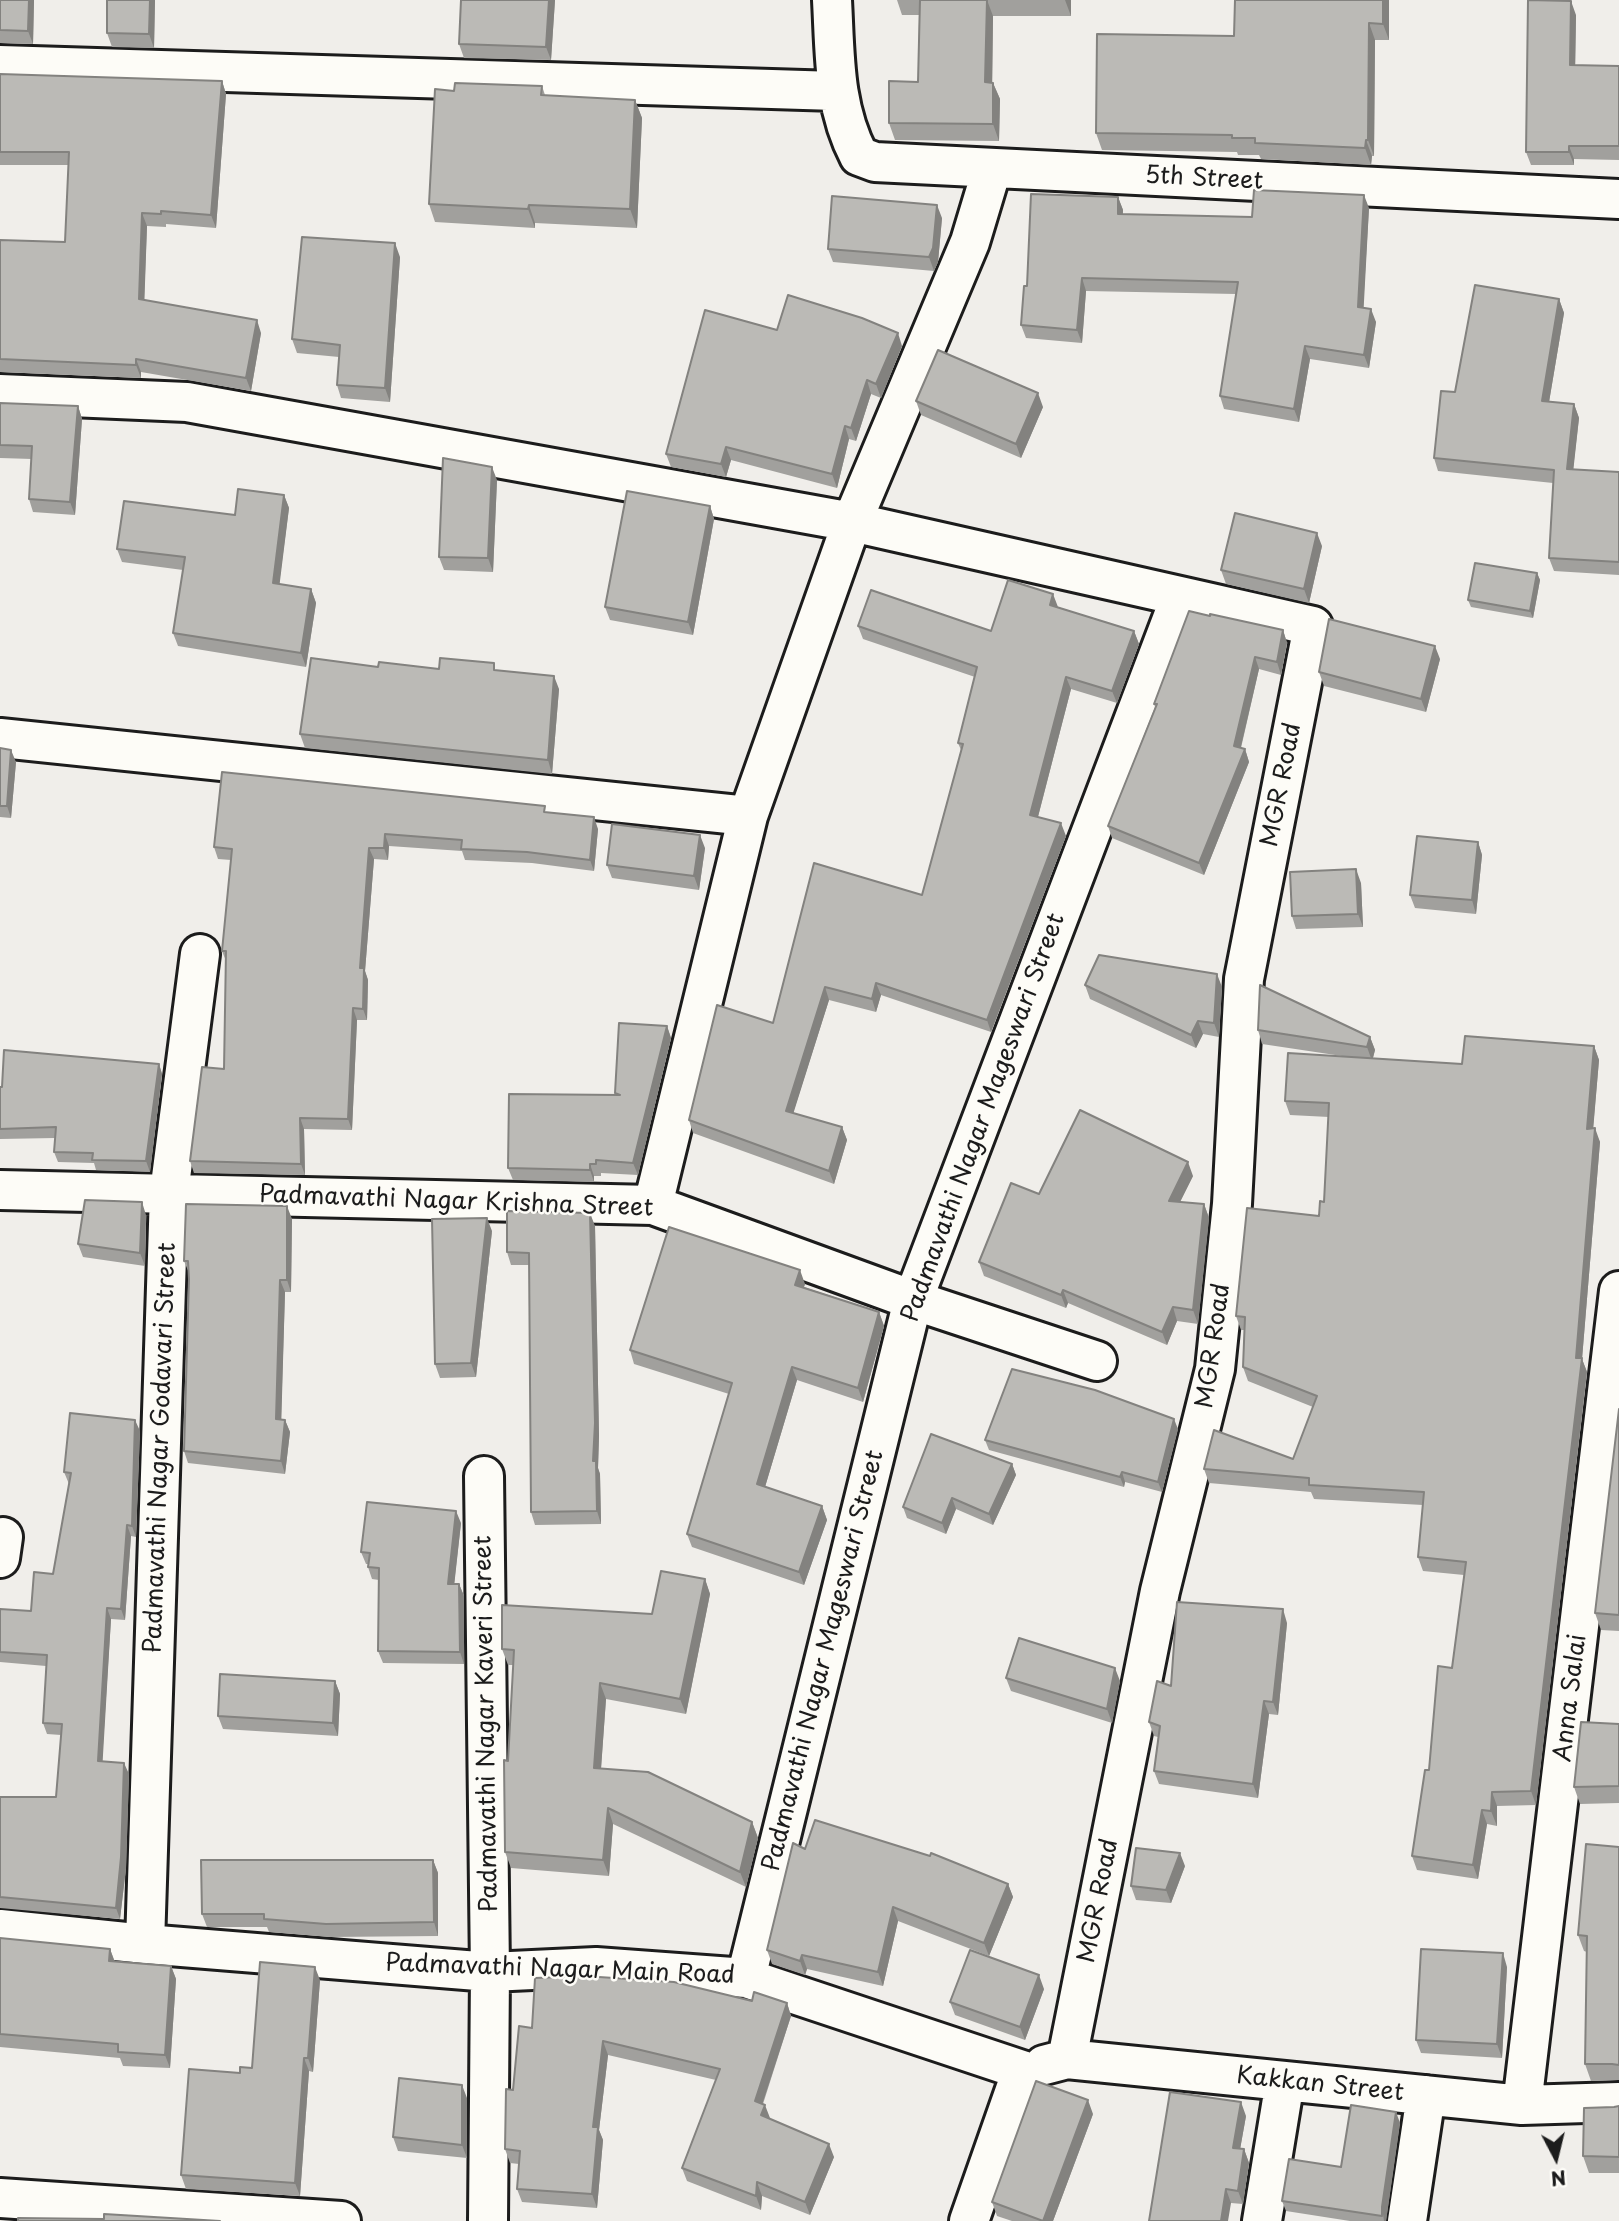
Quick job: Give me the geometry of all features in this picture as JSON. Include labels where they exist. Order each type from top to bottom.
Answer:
[{"type":"street","points":[[0,65],[836,91],[832,0]]},
{"type":"street","name":"5th Street","points":[[836,91],[850,139],[859,156],[875,162],[1619,200]]},
{"type":"street","points":[[653,1205],[748,816],[852,522],[970,242],[992,169]]},
{"type":"street","points":[[0,394],[187,402],[852,522],[1180,598]]},
{"type":"street","name":"MGR Road","points":[[1067,2059],[1160,1591],[1215,1368],[1232,1204],[1244,979],[1313,626],[1180,598]]},
{"type":"street","name":"Padmavathi Nagar Mageswari Street","points":[[746,1978],[913,1300],[1180,598]]},
{"type":"street","points":[[0,738],[748,816]]},
{"type":"street","name":"Padmavathi Nagar Godavari Street","points":[[145,1944],[169,1193],[200,954]]},
{"type":"street","name":"Padmavathi Nagar Krishna Street","points":[[0,1190],[653,1205],[913,1300],[1097,1361]]},
{"type":"street","name":"Anna Salai","points":[[1522,2105],[1616,1335],[1619,1291]]},
{"type":"street","name":"Padmavathi Nagar Kaveri Street","points":[[484,1476],[490,1972],[488,2221]]},
{"type":"street","name":"Padmavathi Nagar Main Road","points":[[0,1929],[145,1944],[490,1972],[596,1968],[746,1978],[1022,2070]]},
{"type":"street","name":"Kakkan Street","points":[[1022,2070],[1067,2059],[1522,2105],[1619,2102]]},
{"type":"street","points":[[969,2221],[1022,2070]]},
{"type":"street","points":[[1262,2221],[1285,2081]]},
{"type":"street","points":[[1407,2221],[1426,2095]]},
{"type":"street","points":[[0,2198],[341,2221]]},
{"type":"building","points":[[0,0],[29,0],[28,31],[0,30]]},
{"type":"building","points":[[107,0],[150,0],[149,34],[107,33]]},
{"type":"building","points":[[461,0],[549,0],[546,47],[459,44]]},
{"type":"building","points":[[920,0],[987,0],[985,82],[993,83],[993,124],[889,123],[889,81],[918,82]]},
{"type":"building","points":[[1235,0],[1383,0],[1383,24],[1369,23],[1368,140],[1365,148],[1255,143],[1255,138],[1232,138],[1232,135],[1096,133],[1097,34],[1234,36]]},
{"type":"building","points":[[1528,0],[1571,1],[1570,65],[1619,66],[1619,146],[1569,146],[1569,152],[1526,152]]},
{"type":"building","points":[[0,74],[222,81],[211,215],[161,211],[161,214],[142,213],[139,299],[257,320],[246,378],[136,359],[136,365],[0,359],[0,240],[65,242],[69,152],[0,152]]},
{"type":"building","points":[[455,83],[542,86],[541,95],[635,100],[630,209],[529,205],[528,209],[429,204],[435,89],[454,91]]},
{"type":"building","points":[[1254,190],[1364,195],[1358,307],[1371,309],[1364,355],[1305,346],[1294,409],[1220,396],[1238,282],[1082,278],[1077,330],[1021,325],[1024,286],[1027,286],[1031,194],[1118,197],[1118,214],[1252,217]]},
{"type":"building","points":[[832,196],[937,205],[933,248],[929,257],[828,249]]},
{"type":"building","points":[[302,237],[395,243],[385,388],[337,385],[340,345],[292,339]]},
{"type":"building","points":[[1475,285],[1559,299],[1542,401],[1574,404],[1567,469],[1619,472],[1619,562],[1549,558],[1554,470],[1434,458],[1441,391],[1455,392]]},
{"type":"building","points":[[788,295],[862,318],[898,333],[876,384],[867,380],[851,428],[845,426],[832,474],[726,447],[721,464],[666,454],[705,310],[777,330]]},
{"type":"building","points":[[938,350],[1038,393],[1016,444],[916,401]]},
{"type":"building","points":[[0,403],[78,406],[70,502],[29,499],[32,446],[0,445]]},
{"type":"building","points":[[443,458],[492,467],[488,558],[439,557]]},
{"type":"building","points":[[238,489],[284,495],[273,583],[311,589],[301,653],[173,633],[185,557],[117,549],[124,501],[235,515]]},
{"type":"building","points":[[627,491],[710,506],[688,622],[605,607]]},
{"type":"building","points":[[1235,513],[1317,533],[1304,589],[1221,570]]},
{"type":"building","points":[[1475,563],[1537,573],[1530,611],[1468,600]]},
{"type":"building","points":[[1008,580],[1053,594],[1050,605],[1134,631],[1112,691],[1066,677],[1030,815],[1061,823],[987,1020],[876,983],[872,999],[825,987],[786,1111],[842,1127],[829,1171],[689,1120],[717,1005],[773,1023],[814,863],[922,895],[963,744],[958,743],[977,667],[858,626],[871,590],[991,631]]},
{"type":"building","points":[[1189,611],[1283,630],[1277,662],[1255,657],[1234,746],[1245,749],[1199,863],[1108,826],[1157,704],[1154,704]]},
{"type":"building","points":[[1329,619],[1435,646],[1421,699],[1319,672]]},
{"type":"building","points":[[311,658],[378,667],[379,662],[439,669],[440,658],[494,663],[494,670],[554,676],[548,760],[300,734]]},
{"type":"building","points":[[0,748],[11,750],[7,806],[0,806]]},
{"type":"building","points":[[222,772],[545,806],[544,812],[594,817],[590,860],[527,852],[461,849],[462,840],[385,834],[384,848],[369,848],[360,968],[364,968],[363,1009],[353,1008],[348,1119],[300,1118],[301,1164],[190,1161],[202,1067],[224,1069],[226,951],[222,951],[232,849],[214,847]]},
{"type":"building","points":[[612,824],[700,835],[694,876],[607,865]]},
{"type":"building","points":[[1417,836],[1478,842],[1472,900],[1410,895]]},
{"type":"building","points":[[1356,869],[1358,914],[1292,916],[1290,872]]},
{"type":"building","points":[[1099,955],[1217,974],[1214,1023],[1198,1021],[1191,1035],[1085,985]]},
{"type":"building","points":[[1260,985],[1370,1037],[1367,1047],[1258,1030]]},
{"type":"building","points":[[619,1023],[667,1026],[633,1163],[596,1160],[596,1164],[590,1164],[590,1170],[508,1168],[509,1094],[620,1095],[615,1093]]},
{"type":"building","points":[[1465,1036],[1594,1046],[1587,1129],[1595,1128],[1576,1358],[1582,1358],[1531,1791],[1492,1792],[1491,1811],[1482,1810],[1473,1865],[1412,1856],[1425,1770],[1429,1770],[1438,1666],[1452,1668],[1466,1562],[1418,1557],[1424,1492],[1309,1485],[1309,1478],[1204,1469],[1214,1430],[1293,1459],[1317,1396],[1243,1367],[1245,1317],[1236,1316],[1247,1208],[1319,1216],[1320,1201],[1324,1202],[1329,1103],[1285,1101],[1288,1053],[1462,1064]]},
{"type":"building","points":[[4,1050],[159,1064],[146,1161],[92,1160],[93,1153],[54,1152],[56,1127],[0,1129],[0,1087]]},
{"type":"building","points":[[1080,1110],[1188,1162],[1169,1201],[1204,1204],[1193,1310],[1173,1307],[1162,1332],[1063,1290],[1061,1295],[979,1262],[1011,1183],[1039,1194]]},
{"type":"building","points":[[85,1200],[142,1202],[140,1253],[78,1244]]},
{"type":"building","points":[[186,1204],[287,1206],[287,1280],[280,1280],[276,1419],[285,1420],[281,1461],[184,1451],[189,1279],[188,1261],[184,1261]]},
{"type":"building","points":[[507,1211],[590,1213],[595,1423],[593,1461],[596,1461],[597,1511],[531,1512],[529,1253],[507,1252]]},
{"type":"building","points":[[487,1218],[471,1363],[435,1364],[432,1219]]},
{"type":"building","points":[[669,1227],[800,1270],[795,1285],[879,1312],[858,1388],[792,1367],[757,1484],[822,1506],[799,1572],[687,1534],[732,1383],[630,1350]]},
{"type":"building","points":[[1012,1369],[1095,1390],[1174,1419],[1158,1482],[1122,1472],[1120,1477],[985,1440]]},
{"type":"building","points":[[1619,1409],[1619,1615],[1595,1613]]},
{"type":"building","points":[[70,1413],[135,1420],[132,1526],[127,1525],[121,1609],[107,1608],[98,1761],[124,1763],[121,1857],[116,1908],[0,1897],[0,1797],[56,1797],[62,1724],[43,1723],[47,1655],[0,1652],[0,1609],[31,1611],[34,1572],[53,1574],[71,1473],[64,1472]]},
{"type":"building","points":[[931,1434],[1012,1464],[989,1514],[952,1498],[942,1523],[903,1507]]},
{"type":"building","points":[[367,1502],[456,1511],[448,1584],[459,1584],[460,1652],[378,1651],[379,1568],[368,1567],[370,1553],[361,1552]]},
{"type":"building","points":[[661,1571],[705,1579],[680,1699],[600,1683],[594,1768],[648,1772],[752,1822],[740,1872],[608,1808],[603,1860],[505,1852],[504,1760],[508,1761],[514,1650],[502,1649],[502,1605],[652,1614]]},
{"type":"building","points":[[1177,1602],[1283,1609],[1273,1702],[1264,1701],[1253,1784],[1154,1771],[1160,1726],[1149,1722],[1157,1681],[1171,1686]]},
{"type":"building","points":[[1019,1638],[1115,1668],[1107,1709],[1006,1678]]},
{"type":"building","points":[[220,1674],[335,1681],[333,1723],[218,1716]]},
{"type":"building","points":[[1581,1722],[1619,1724],[1619,1786],[1574,1787]]},
{"type":"building","points":[[815,1820],[930,1856],[931,1853],[1008,1884],[984,1943],[893,1907],[878,1972],[802,1955],[800,1961],[767,1950],[793,1843],[805,1849]]},
{"type":"building","points":[[1586,1844],[1619,1847],[1619,2065],[1585,2064],[1587,1936],[1578,1935]]},
{"type":"building","points":[[1136,1848],[1180,1853],[1166,1890],[1131,1886]]},
{"type":"building","points":[[201,1860],[433,1860],[434,1922],[326,1924],[264,1919],[264,1914],[202,1914]]},
{"type":"building","points":[[0,1938],[110,1949],[109,1961],[171,1966],[165,2055],[118,2052],[118,2044],[0,2034]]},
{"type":"building","points":[[1421,1949],[1503,1953],[1497,2044],[1416,2040]]},
{"type":"building","points":[[970,1950],[1039,1975],[1020,2027],[950,2002]]},
{"type":"building","points":[[260,1962],[315,1967],[308,2058],[304,2058],[295,2183],[181,2175],[189,2069],[240,2073],[240,2067],[252,2068]]},
{"type":"building","points":[[584,1976],[674,1982],[752,2001],[754,1992],[787,2003],[755,2101],[765,2105],[761,2115],[829,2144],[805,2202],[757,2182],[756,2196],[682,2168],[720,2069],[603,2041],[593,2127],[598,2127],[592,2194],[517,2189],[520,2151],[505,2149],[506,2089],[513,2090],[519,2026],[532,2028],[535,1978]]},
{"type":"building","points":[[399,2078],[462,2085],[462,2145],[393,2137]]},
{"type":"building","points":[[1036,2081],[1088,2100],[1043,2221],[992,2202]]},
{"type":"building","points":[[1170,2092],[1241,2102],[1233,2148],[1244,2149],[1238,2191],[1226,2189],[1221,2221],[1149,2221]]},
{"type":"building","points":[[1351,2105],[1396,2112],[1382,2216],[1282,2201],[1289,2159],[1341,2167]]},
{"type":"building","points":[[1619,2106],[1619,2157],[1583,2156],[1584,2108]]},
{"type":"building","points":[[104,2214],[220,2221],[18,2221],[18,2218],[104,2219]]}]
